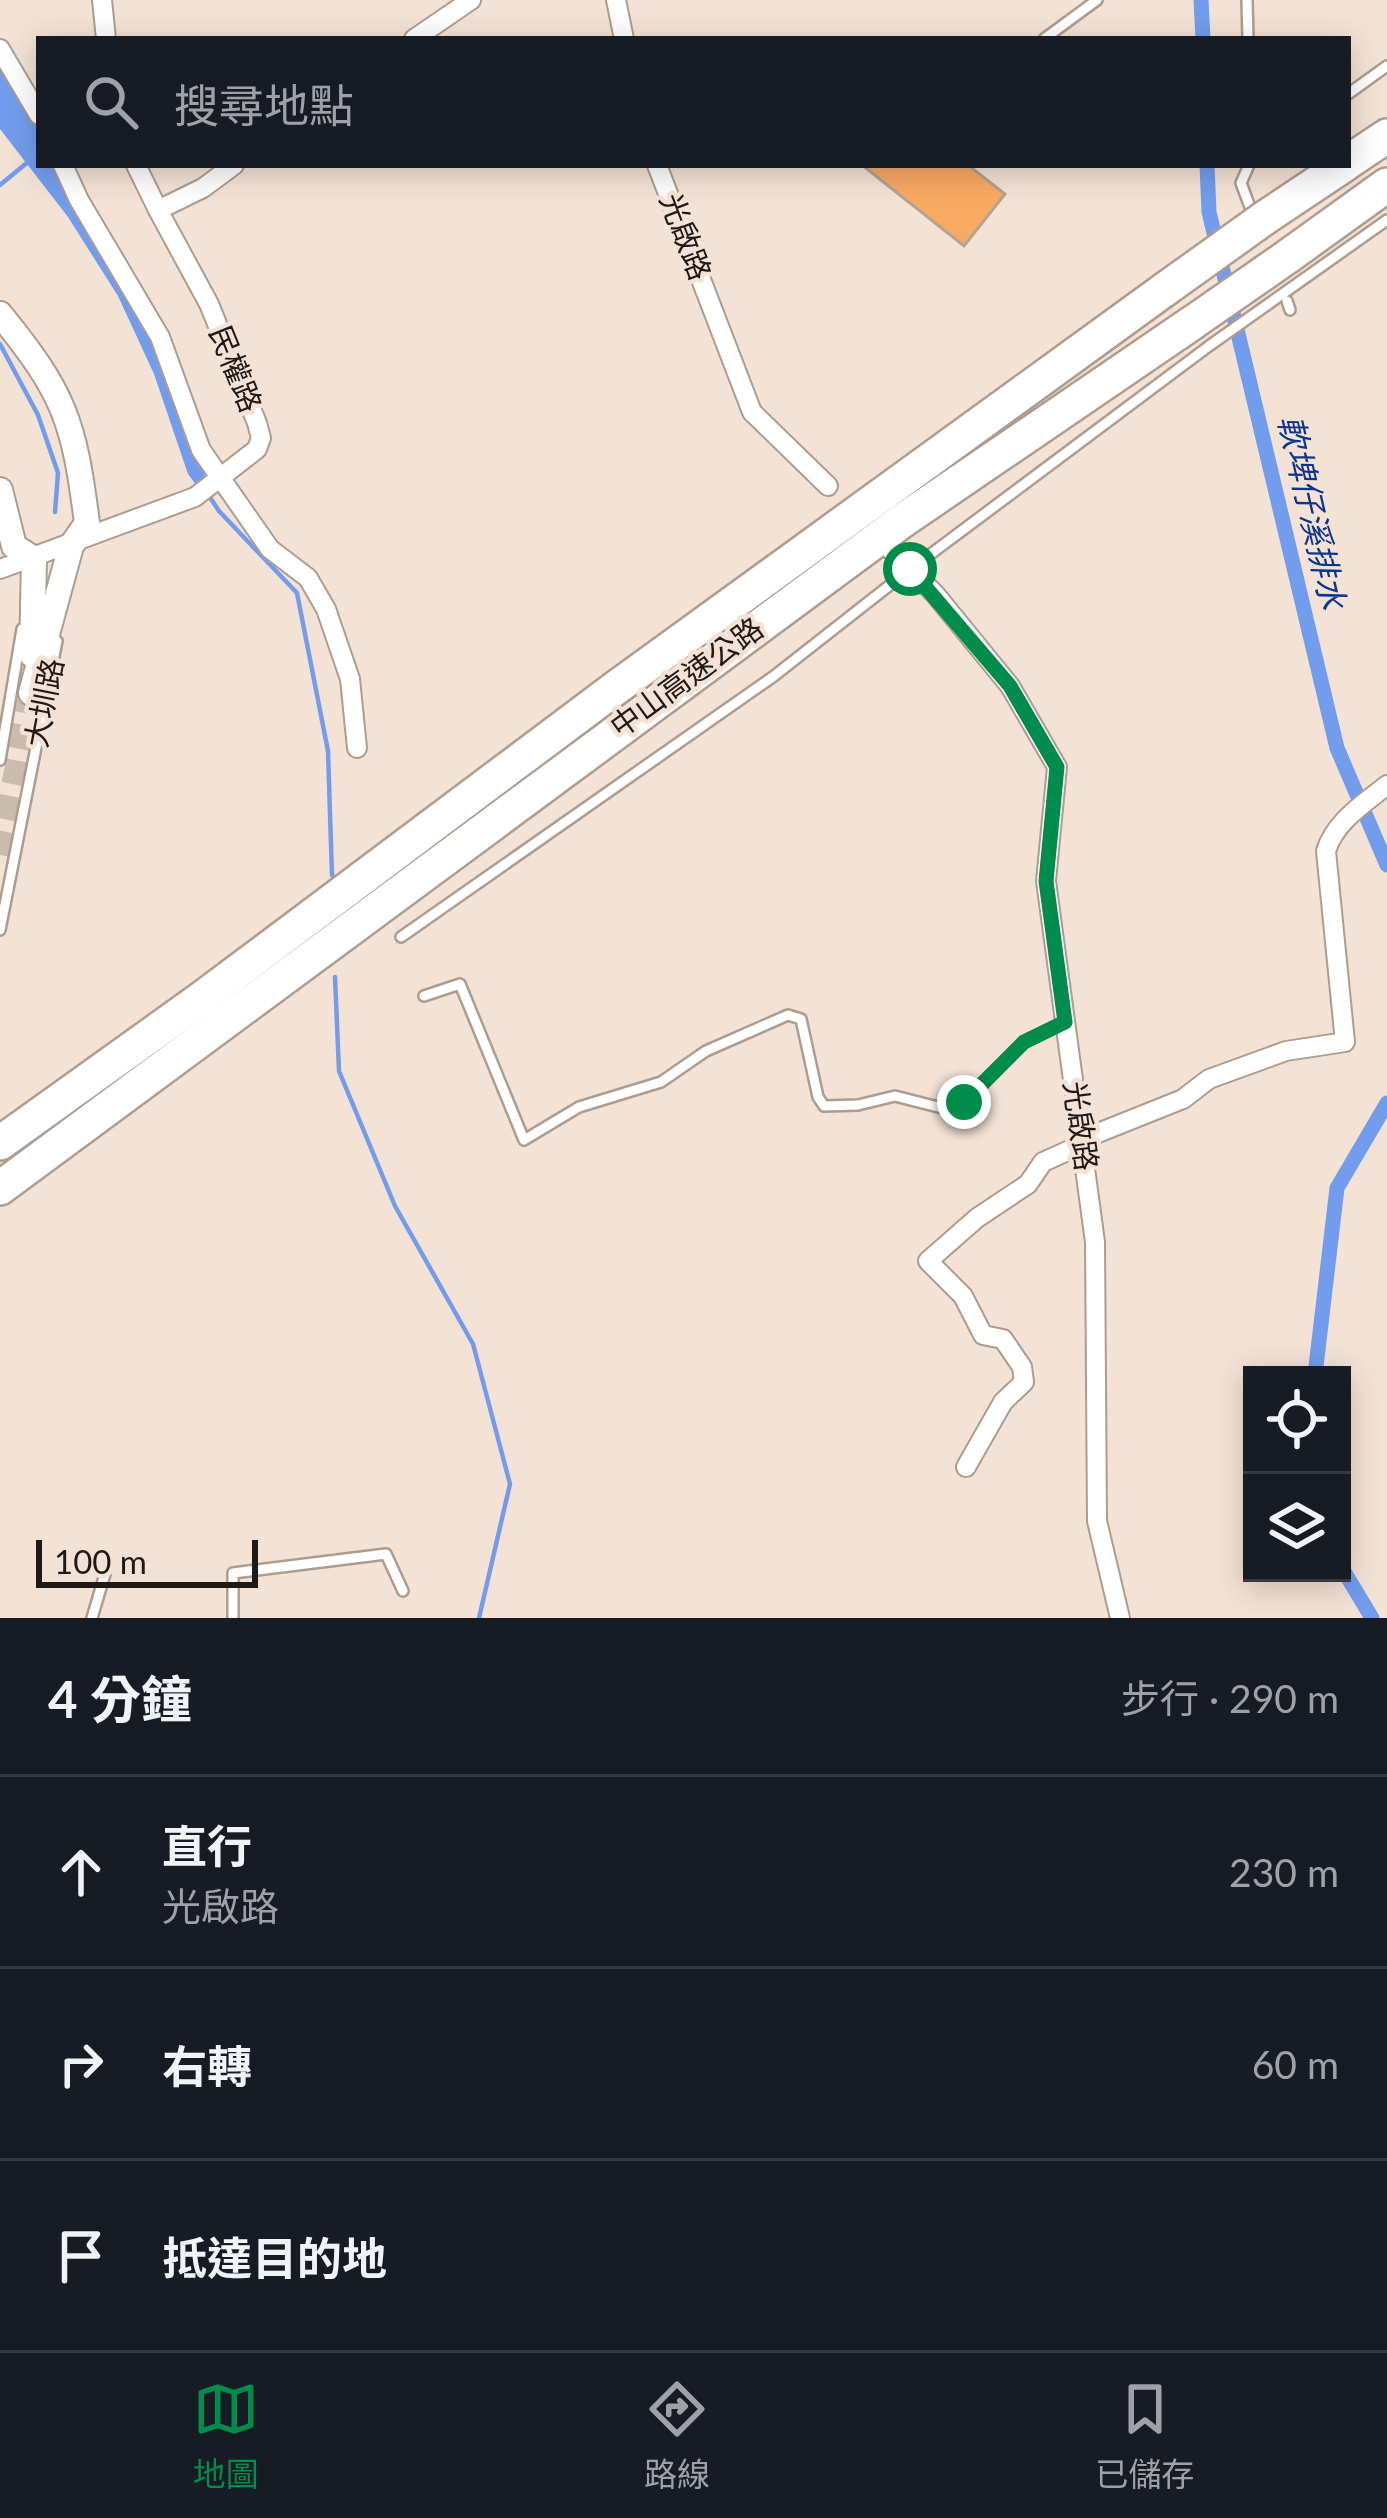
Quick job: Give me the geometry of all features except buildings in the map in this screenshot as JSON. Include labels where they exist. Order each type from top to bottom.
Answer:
[{"type":"highway","name":"中山高速公路","points":[[1351,161],[1387,136]]},
{"type":"highway","name":"中山高速公路","points":[[0,1143],[635,674],[1340,168]]},
{"type":"highway","name":"中山高速公路","points":[[0,1188],[902,521],[1201,335],[1387,185]]},
{"type":"street","points":[[102,0],[106,36]]},
{"type":"street","points":[[418,36],[470,0]]},
{"type":"street","points":[[616,0],[623,36]]},
{"type":"street","points":[[0,49],[36,111]]},
{"type":"street","points":[[64,168],[160,337],[201,450],[209,487],[270,549],[308,578],[326,609],[350,679],[357,748]]},
{"type":"street","points":[[137,168],[158,210],[203,188],[230,168]]},
{"type":"street","name":"光啟路","points":[[658,168],[752,412],[828,486]]},
{"type":"street","name":"民權路","points":[[0,569],[71,546],[209,487],[257,449],[261,438],[209,304],[158,210]]},
{"type":"street","points":[[0,314],[12,347],[64,405],[77,446],[87,523],[71,546],[31,693],[34,559],[14,547],[0,490]]},
{"type":"street","name":"光啟路","points":[[889,548],[1010,686],[1057,767],[1046,881],[1095,1242],[1097,1521],[1120,1618]]},
{"type":"street","points":[[966,1467],[995,1414],[1024,1382],[1024,1375],[1003,1340],[983,1335],[963,1296],[928,1261],[977,1218],[1028,1184],[1043,1162],[1093,1135],[1183,1099],[1209,1079],[1286,1051],[1345,1042],[1326,850],[1345,819],[1387,784]]},
{"type":"lane","points":[[1048,36],[1097,0]]},
{"type":"lane","points":[[1247,0],[1248,36]]},
{"type":"lane","points":[[1351,92],[1387,66]]},
{"type":"lane","points":[[1248,168],[1241,183],[1284,272]]},
{"type":"lane","points":[[401,937],[774,676],[1201,335],[1262,310],[1387,220]]},
{"type":"lane","name":"大圳路","points":[[0,930],[62,617],[71,546]]},
{"type":"lane","name":"大圳路","points":[[0,760],[34,559]]},
{"type":"lane","points":[[424,996],[460,984],[524,1140],[579,1107],[662,1082],[706,1052],[788,1015],[801,1019],[824,1106],[858,1105],[895,1096],[938,1107],[964,1102],[1024,1042],[1065,1022]]},
{"type":"lane","points":[[233,1618],[233,1573],[386,1554],[404,1591]]},
{"type":"lane","points":[[92,1618],[105,1574]]},
{"type":"water","points":[[0,64],[36,118],[36,168],[62,168],[158,334],[207,482],[197,486],[188,474],[154,374],[118,296],[68,217],[0,129]]},
{"type":"waterway","name":"軟埤仔溪排水","points":[[1201,0],[1203,36]]},
{"type":"waterway","points":[[0,185],[28,162]]},
{"type":"waterway","name":"軟埤仔溪排水","points":[[1207,168],[1209,212],[1337,748],[1387,865]]},
{"type":"waterway","points":[[0,344],[38,415],[58,473],[55,512]]},
{"type":"waterway","points":[[207,493],[297,593],[328,751],[332,875]]},
{"type":"waterway","points":[[335,977],[339,1071],[395,1206],[473,1344],[510,1484],[479,1618]]},
{"type":"waterway","name":"軟埤仔溪排水","points":[[1316,1366],[1337,1188],[1387,1103]]},
{"type":"waterway","name":"軟埤仔溪排水","points":[[1350,1582],[1372,1618]]},
{"type":"tunnel","points":[[0,855],[31,693]]},
{"type":"route","points":[[910,569],[1010,686],[1057,767],[1046,881],[1065,1022],[1032,1035],[964,1102]]}]
